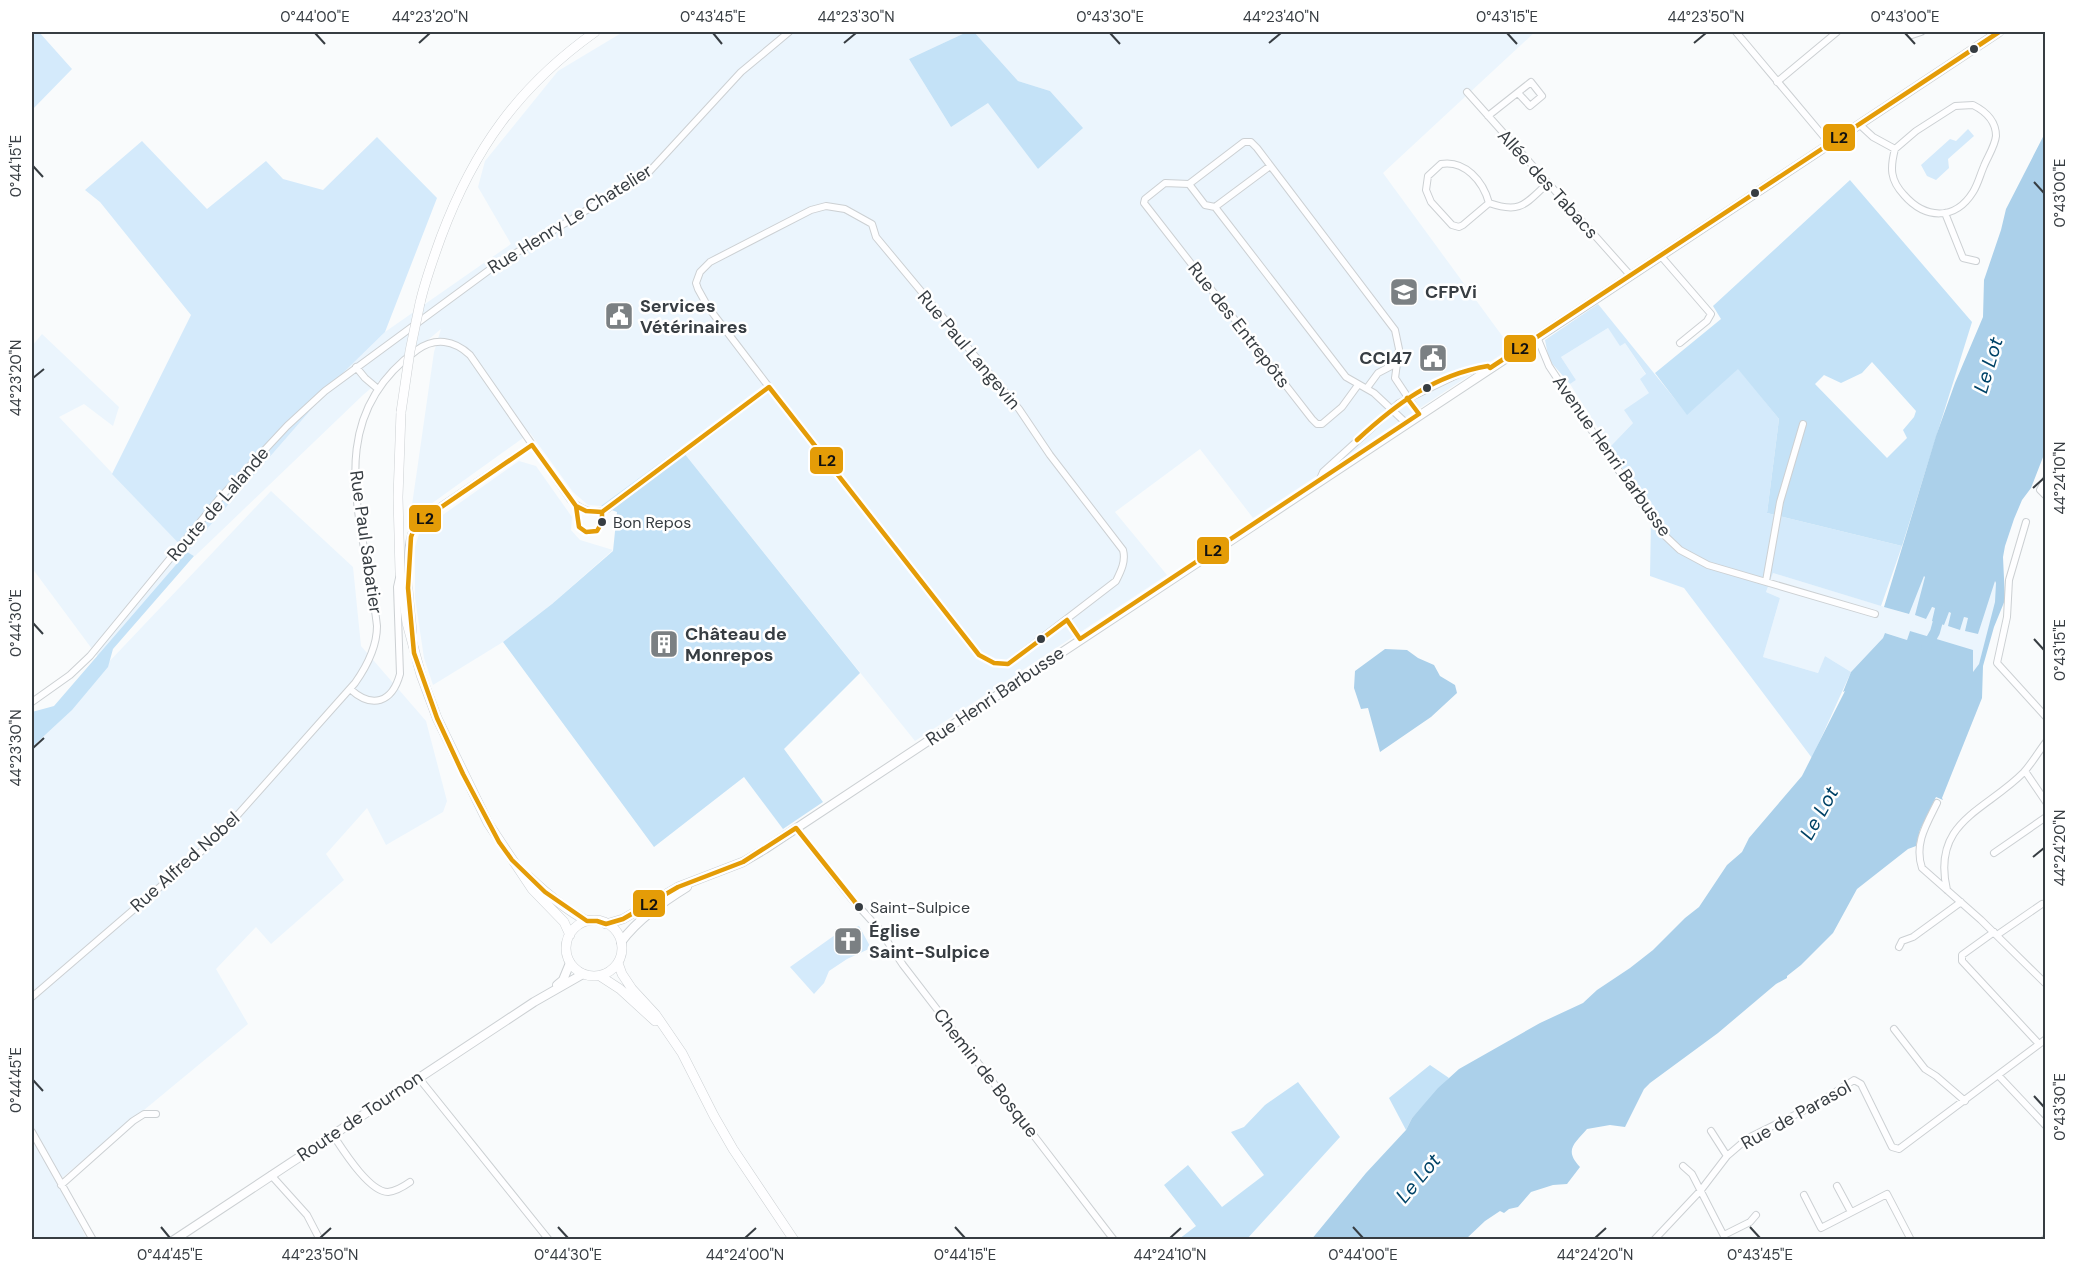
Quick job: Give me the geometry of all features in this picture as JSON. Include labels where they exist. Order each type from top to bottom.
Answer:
[{"type":"main road","points":[[570,935],[564,922],[532,889],[488,823],[437,718],[414,653],[407,623],[400,572],[398,497],[401,412],[410,351],[430,266],[454,203],[471,168],[493,133],[536,80],[595,32]]},
{"type":"main road","name":"Rue Henri Barbusse","points":[[606,924],[622,919],[678,886],[742,862],[796,828],[1997,33]]},
{"type":"main road","points":[[512,860],[545,892],[587,921]]},
{"type":"main road","name":"Rue Henri Barbusse","points":[[621,942],[630,930],[665,902],[707,876]]},
{"type":"main road","points":[[600,976],[611,971],[618,963],[622,952],[621,942],[615,931],[606,924],[587,921],[575,928],[570,935],[566,945],[570,963],[583,974],[600,976],[620,990],[672,1037]]},
{"type":"main road","points":[[548,994],[563,980],[570,963]]},
{"type":"main road","points":[[618,963],[632,989],[657,1015],[672,1037],[733,1149],[794,1239]]},
{"type":"main road","name":"Route de Tournon","points":[[174,1239],[418,1077],[583,974]]},
{"type":"street","name":"Rue Henry Le Chatelier","points":[[420,321],[496,265],[648,173],[741,72],[789,32]]},
{"type":"street","points":[[1736,32],[1830,144]]},
{"type":"street","points":[[1777,82],[1837,32]]},
{"type":"street","points":[[1908,32],[1911,35],[1921,32]]},
{"type":"street","name":"Allée des Tabacs","points":[[1467,92],[1630,275]]},
{"type":"street","points":[[1488,116],[1518,93]]},
{"type":"street","points":[[1973,105],[1986,112],[1996,136],[1973,192],[1959,208],[1946,213],[1926,213],[1910,203],[1898,188],[1891,174],[1895,149],[1916,131],[1955,106],[1973,105]]},
{"type":"street","points":[[1860,124],[1873,137],[1895,149]]},
{"type":"street","points":[[1270,166],[1215,207],[1205,206],[1189,184],[1244,142],[1254,144],[1395,330],[1399,341],[1395,378],[1419,414]]},
{"type":"street","points":[[1489,202],[1463,225],[1455,226],[1428,196],[1426,183],[1428,176],[1441,164],[1450,162],[1462,165],[1485,191],[1489,202],[1501,207],[1514,208],[1523,206],[1548,183]]},
{"type":"street","name":"Rue des Entrepôts","points":[[1189,184],[1165,183],[1145,199],[1144,203],[1312,419],[1317,424],[1322,424],[1342,407],[1358,385]]},
{"type":"street","name":"Rue Paul Langevin","points":[[826,206],[837,207],[872,224],[876,237],[1019,409],[1050,455],[1123,550],[1121,571],[1116,581],[1008,664],[994,663],[979,655],[769,387],[708,307],[696,283],[699,275],[710,262],[811,210],[826,206]]},
{"type":"street","points":[[1215,207],[1346,377],[1367,388],[1406,423]]},
{"type":"street","points":[[1946,213],[1963,258],[1976,261]]},
{"type":"street","points":[[1660,255],[1711,314],[1707,321],[1680,343]]},
{"type":"street","name":"Route de Lalande","points":[[32,702],[70,675],[90,656],[219,499],[287,426],[356,367],[420,321]]},
{"type":"street","name":"Avenue Henri Barbusse","points":[[1537,337],[1549,366],[1660,532],[1680,550],[1708,565],[1875,614]]},
{"type":"street","name":"Rue Paul Sabatier","points":[[370,657],[377,635],[377,626],[356,486],[354,457],[359,431],[368,406],[378,389],[400,364],[424,345],[434,342],[452,342],[470,355],[576,506],[586,511],[602,512],[769,387]]},
{"type":"street","points":[[1367,388],[1378,374],[1397,363]]},
{"type":"street","points":[[1319,481],[1323,472],[1407,398],[1461,373],[1483,366],[1490,368]]},
{"type":"street","points":[[356,367],[378,389]]},
{"type":"street","points":[[1766,581],[1780,501],[1803,424]]},
{"type":"street","points":[[414,653],[408,588],[409,549],[414,529],[428,515],[532,445]]},
{"type":"street","points":[[2046,479],[2040,489],[2046,496]]},
{"type":"street","points":[[2026,522],[2008,580],[2007,616],[1997,663],[2046,717]]},
{"type":"street","points":[[350,689],[360,698],[371,701],[386,697],[393,692],[397,683],[400,674],[397,587],[400,572]]},
{"type":"street","points":[[1067,620],[1080,639]]},
{"type":"street","name":"Rue Alfred Nobel","points":[[32,997],[218,837],[350,689],[364,670],[370,657]]},
{"type":"street","points":[[1947,890],[1945,855],[1951,835],[1971,814],[2025,771],[2046,742]]},
{"type":"street","points":[[2025,771],[2046,802]]},
{"type":"street","points":[[1937,803],[1921,837],[1918,856],[1922,868],[1961,902],[2046,984]]},
{"type":"street","points":[[1994,854],[2046,817]]},
{"type":"street","name":"Chemin de Bosque","points":[[796,828],[859,907],[879,928],[910,975],[1114,1239]]},
{"type":"street","points":[[1899,947],[1902,942],[1914,938],[1961,902]]},
{"type":"street","points":[[2038,1044],[1962,961],[1962,955],[2042,904]]},
{"type":"street","points":[[1894,1029],[1925,1069],[1965,1101]]},
{"type":"street","name":"Rue de Parasol","points":[[1654,1239],[1701,1190],[1727,1156],[1748,1138],[1815,1105],[1854,1080],[1862,1084],[1891,1145],[1895,1149],[1903,1148],[2046,1039]]},
{"type":"street","points":[[1998,1075],[2046,1126]]},
{"type":"street","points":[[418,1077],[549,1239]]},
{"type":"street","points":[[61,1185],[133,1121],[144,1114],[156,1114]]},
{"type":"street","points":[[1711,1131],[1727,1156]]},
{"type":"street","points":[[32,1132],[34,1144],[93,1239]]},
{"type":"street","points":[[333,1135],[374,1187],[388,1192],[410,1182]]},
{"type":"street","points":[[1683,1166],[1692,1174],[1725,1237],[1750,1222],[1756,1215]]},
{"type":"street","points":[[271,1176],[307,1215],[320,1239]]},
{"type":"street","points":[[1837,1186],[1851,1212]]},
{"type":"street","points":[[1804,1195],[1821,1228],[1887,1194],[1911,1239]]},
{"type":"shaded area","points":[[32,32],[39,32],[72,69],[32,110]]},
{"type":"shaded area","points":[[623,32],[967,32],[909,59],[951,127],[988,102],[1038,169],[1082,128],[1050,91],[1018,81],[974,32],[1535,32],[1383,173],[1511,348],[1253,518],[1200,449],[1115,512],[1167,575],[915,741],[680,448],[601,506],[588,505],[573,492],[530,433],[410,519],[434,352],[441,329],[363,395],[195,556],[187,553],[98,657],[32,568],[32,346],[42,334],[119,407],[113,426],[84,404],[59,417],[187,552],[343,373],[385,332],[511,244],[478,187],[485,161],[558,71]]},
{"type":"shaded area","points":[[967,32],[974,32],[1018,81],[1050,91],[1083,128],[1038,169],[988,103],[951,127],[909,59]]},
{"type":"shaded area","points":[[1968,129],[1974,136],[1948,159],[1949,168],[1936,180],[1927,176],[1921,165],[1950,139],[1956,141]]},
{"type":"shaded area","points":[[377,137],[437,198],[385,332],[343,373],[187,552],[112,474],[191,315],[100,202],[85,190],[142,141],[207,209],[266,161],[283,179],[323,190]]},
{"type":"shaded area","points":[[1850,180],[1972,322],[1902,546],[1767,513],[1779,419],[1738,369],[1687,415],[1655,373],[1721,319],[1713,306]],"holes":[[[1872,362],[1916,411],[1903,430],[1907,438],[1887,458],[1815,384],[1824,375],[1841,383],[1862,373]]]},
{"type":"shaded area","points":[[1598,304],[1687,414],[1738,368],[1779,419],[1767,513],[1902,546],[1881,606],[1773,573],[1766,592],[1780,598],[1763,657],[1818,673],[1825,656],[1851,672],[1812,758],[1684,588],[1650,576],[1651,518],[1610,447],[1633,423],[1624,410],[1649,393],[1640,379],[1646,374],[1625,343],[1620,346],[1608,328],[1561,357],[1576,380],[1570,384],[1549,360],[1545,340]]},
{"type":"shaded area","points":[[1608,328],[1620,345],[1625,343],[1646,375],[1650,393],[1633,423],[1610,447],[1570,384],[1576,380],[1561,357]]},
{"type":"shaded area","points":[[680,448],[860,673],[784,749],[823,802],[783,829],[744,777],[654,847],[503,642],[552,604],[613,551],[617,512],[601,506]]},
{"type":"shaded area","points":[[519,461],[536,466],[572,517],[571,530],[580,540],[613,550],[552,604],[503,642],[433,685],[424,658],[415,598],[415,547],[420,531]]},
{"type":"shaded area","points":[[271,491],[353,567],[361,646],[426,721],[447,801],[443,812],[386,845],[367,808],[326,854],[344,880],[271,944],[256,927],[216,969],[248,1024],[57,1182],[87,1239],[32,1239],[32,743]]},
{"type":"shaded area","points":[[187,552],[194,556],[113,649],[108,667],[72,710],[32,747],[32,712],[54,706]]},
{"type":"shaded area","points":[[1773,573],[1908,614],[1923,576],[1926,576],[1926,619],[1931,607],[1935,608],[1943,625],[1948,612],[1951,613],[1960,630],[1964,617],[1968,618],[1978,634],[1994,580],[1996,602],[1979,664],[1973,673],[1972,654],[1910,631],[1907,640],[1886,633],[1851,672],[1825,656],[1818,673],[1763,657],[1780,598],[1766,592]]},
{"type":"shaded area","points":[[859,926],[871,948],[847,959],[829,971],[824,983],[814,994],[790,967],[835,935]]},
{"type":"shaded area","points":[[1430,1065],[1449,1078],[1412,1118],[1406,1130],[1389,1098]]},
{"type":"shaded area","points":[[1298,1082],[1340,1137],[1247,1239],[1179,1239],[1196,1226],[1164,1185],[1188,1165],[1222,1207],[1264,1175],[1231,1132],[1244,1127],[1265,1105]]},
{"type":"water","points":[[2045,133],[2045,452],[2031,488],[2022,500],[2005,546],[2003,557],[2005,600],[1994,627],[1983,666],[1982,698],[1943,800],[1936,797],[1920,830],[1916,846],[1908,849],[1857,889],[1833,933],[1787,978],[1776,984],[1718,1033],[1650,1083],[1644,1089],[1625,1127],[1610,1125],[1587,1129],[1573,1147],[1573,1156],[1580,1167],[1567,1184],[1553,1185],[1531,1192],[1518,1207],[1504,1213],[1500,1211],[1485,1221],[1466,1239],[1311,1240],[1366,1173],[1406,1130],[1412,1118],[1438,1088],[1459,1069],[1540,1023],[1583,1003],[1597,990],[1653,950],[1699,907],[1727,865],[1742,852],[1749,838],[1802,776],[1845,691],[1843,692],[1851,672],[1885,633],[1907,640],[1910,631],[1973,650],[1973,672],[1979,664],[1995,602],[1995,581],[1978,634],[1965,631],[1968,618],[1964,617],[1960,630],[1948,626],[1951,613],[1949,612],[1944,625],[1932,621],[1935,608],[1932,607],[1926,619],[1915,615],[1924,576],[1909,614],[1884,607],[1936,436],[1983,317],[1984,280],[2006,209]]},
{"type":"water","points":[[1385,649],[1407,650],[1434,665],[1440,676],[1455,685],[1457,693],[1431,717],[1380,752],[1368,708],[1361,709],[1354,688],[1355,671]]},
{"type":"waterway","name":"Le Lot","points":[[1926,648],[1935,632],[1941,610]]},
{"type":"transit line","name":"L2","points":[[1357,440],[1401,403],[1433,384],[1468,370],[1488,366],[1490,368],[1999,32]]},
{"type":"transit line","name":"L2","points":[[859,907],[796,828],[743,862],[678,887],[623,919],[606,924],[587,921],[545,892],[512,860],[499,842],[437,718],[414,653],[408,588],[411,537],[414,529],[421,521],[532,445],[576,506],[586,511],[602,512],[769,387],[979,655],[994,663],[1008,664],[1067,620],[1080,639],[1419,414],[1407,398]]},
{"type":"transit line","name":"L2","points":[[576,506],[579,527],[586,532],[597,531],[602,522],[602,512]]},
{"type":"place","name":"CFPVi","points":[[1404,292]]},
{"type":"place","name":"Services Vétérinaires","points":[[619,316]]},
{"type":"place","name":"CCI47","points":[[1433,358]]},
{"type":"place","name":"Bon Repos","points":[[602,522]]},
{"type":"place","name":"Château de Monrepos","points":[[664,644]]},
{"type":"place","name":"Saint-Sulpice","points":[[859,907]]},
{"type":"place","name":"Église Saint-Sulpice","points":[[848,941]]}]
